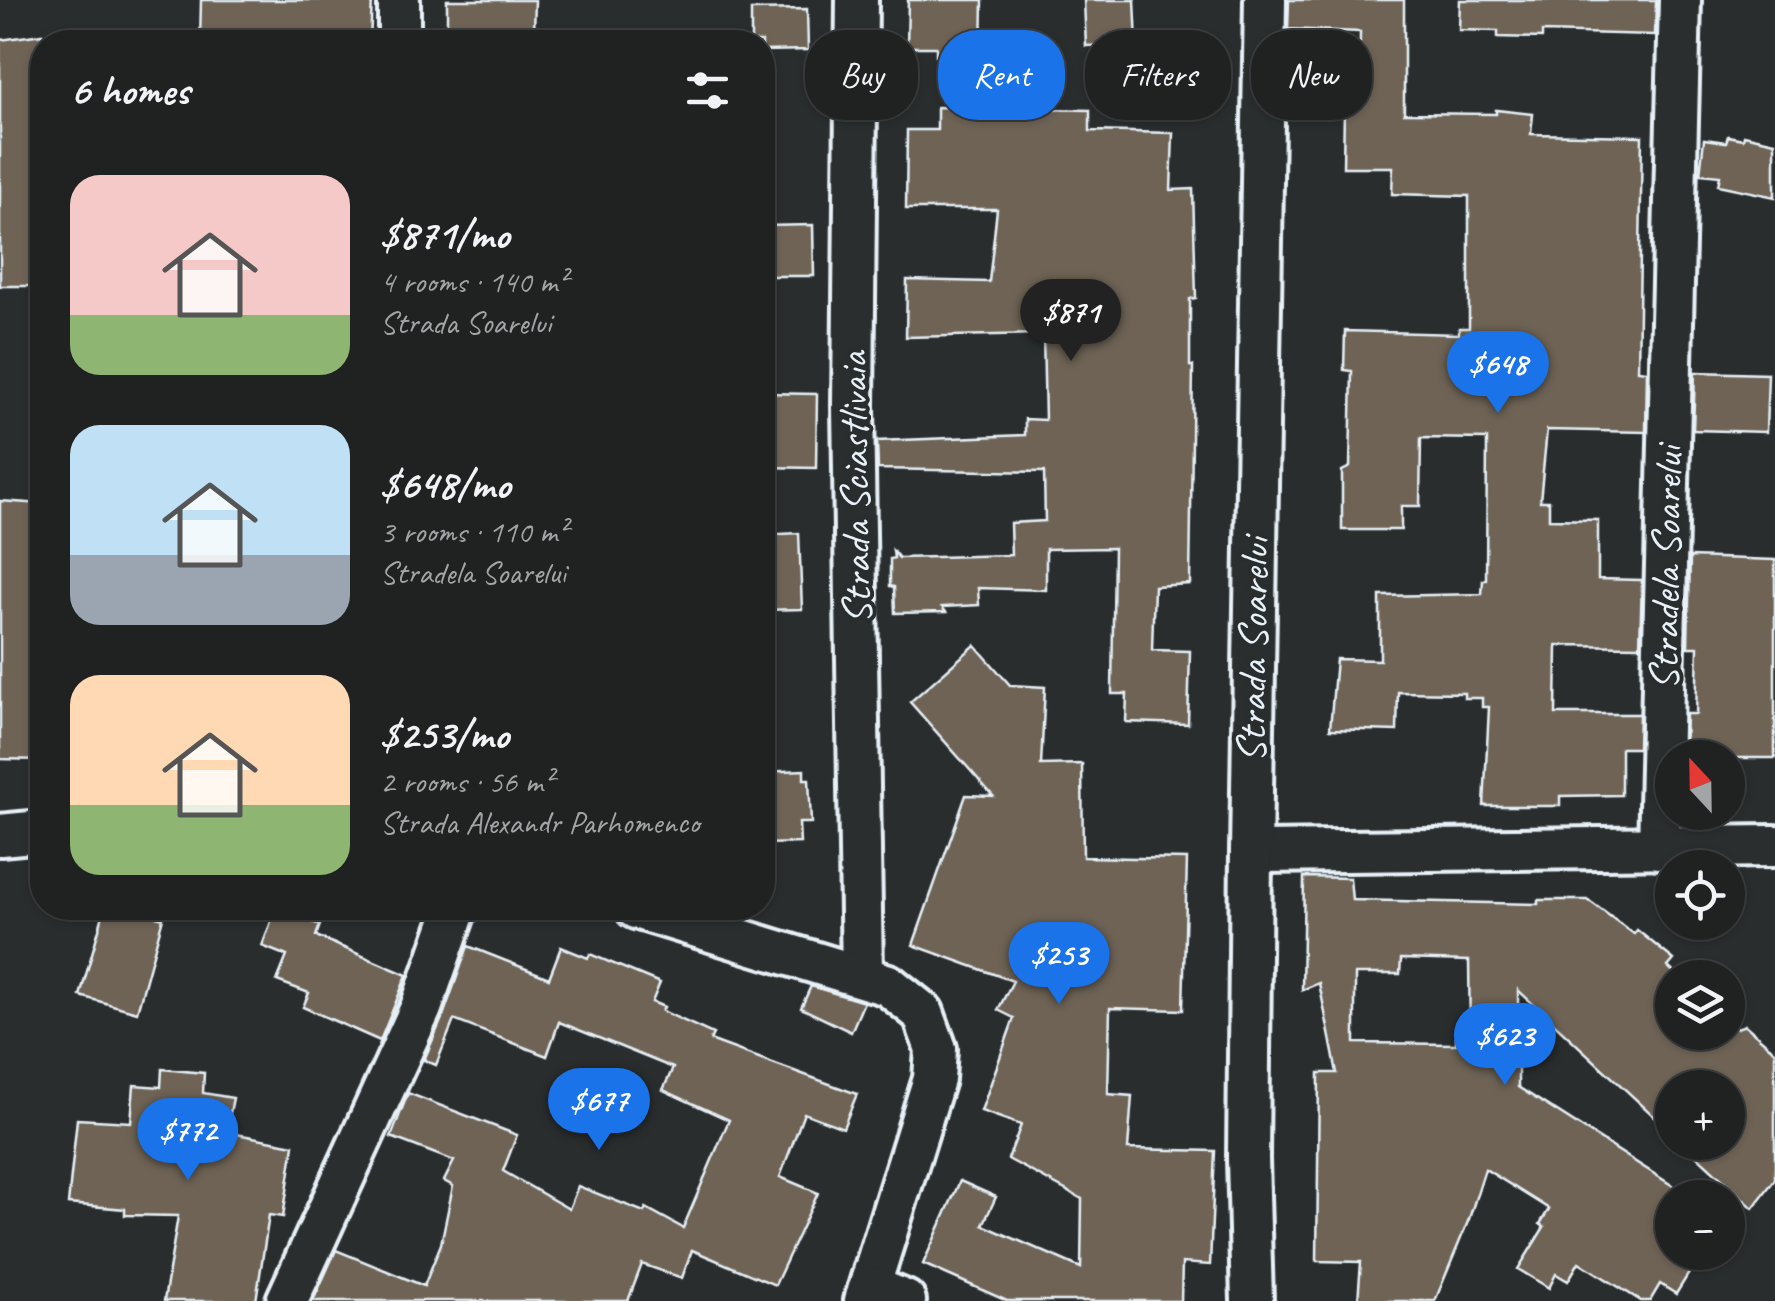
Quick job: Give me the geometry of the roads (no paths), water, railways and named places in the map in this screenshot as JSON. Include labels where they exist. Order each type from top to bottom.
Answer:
[{"type":"street","points":[[399,0],[399,30]]},
{"type":"street","name":"Strada Sciastlivaia","points":[[857,0],[853,406],[862,976]]},
{"type":"street","name":"Strada Soarelui","points":[[1252,1301],[1248,1158],[1250,852],[1264,0]]},
{"type":"street","name":"Stradela Soarelui","points":[[1659,848],[1680,0]]},
{"type":"street","points":[[0,835],[30,833]]},
{"type":"street","points":[[1250,852],[1775,846]]},
{"type":"street","points":[[287,1301],[422,1008],[452,920]]},
{"type":"street","points":[[676,920],[888,985],[914,1004],[930,1028],[936,1049],[934,1078],[880,1296]]}]
